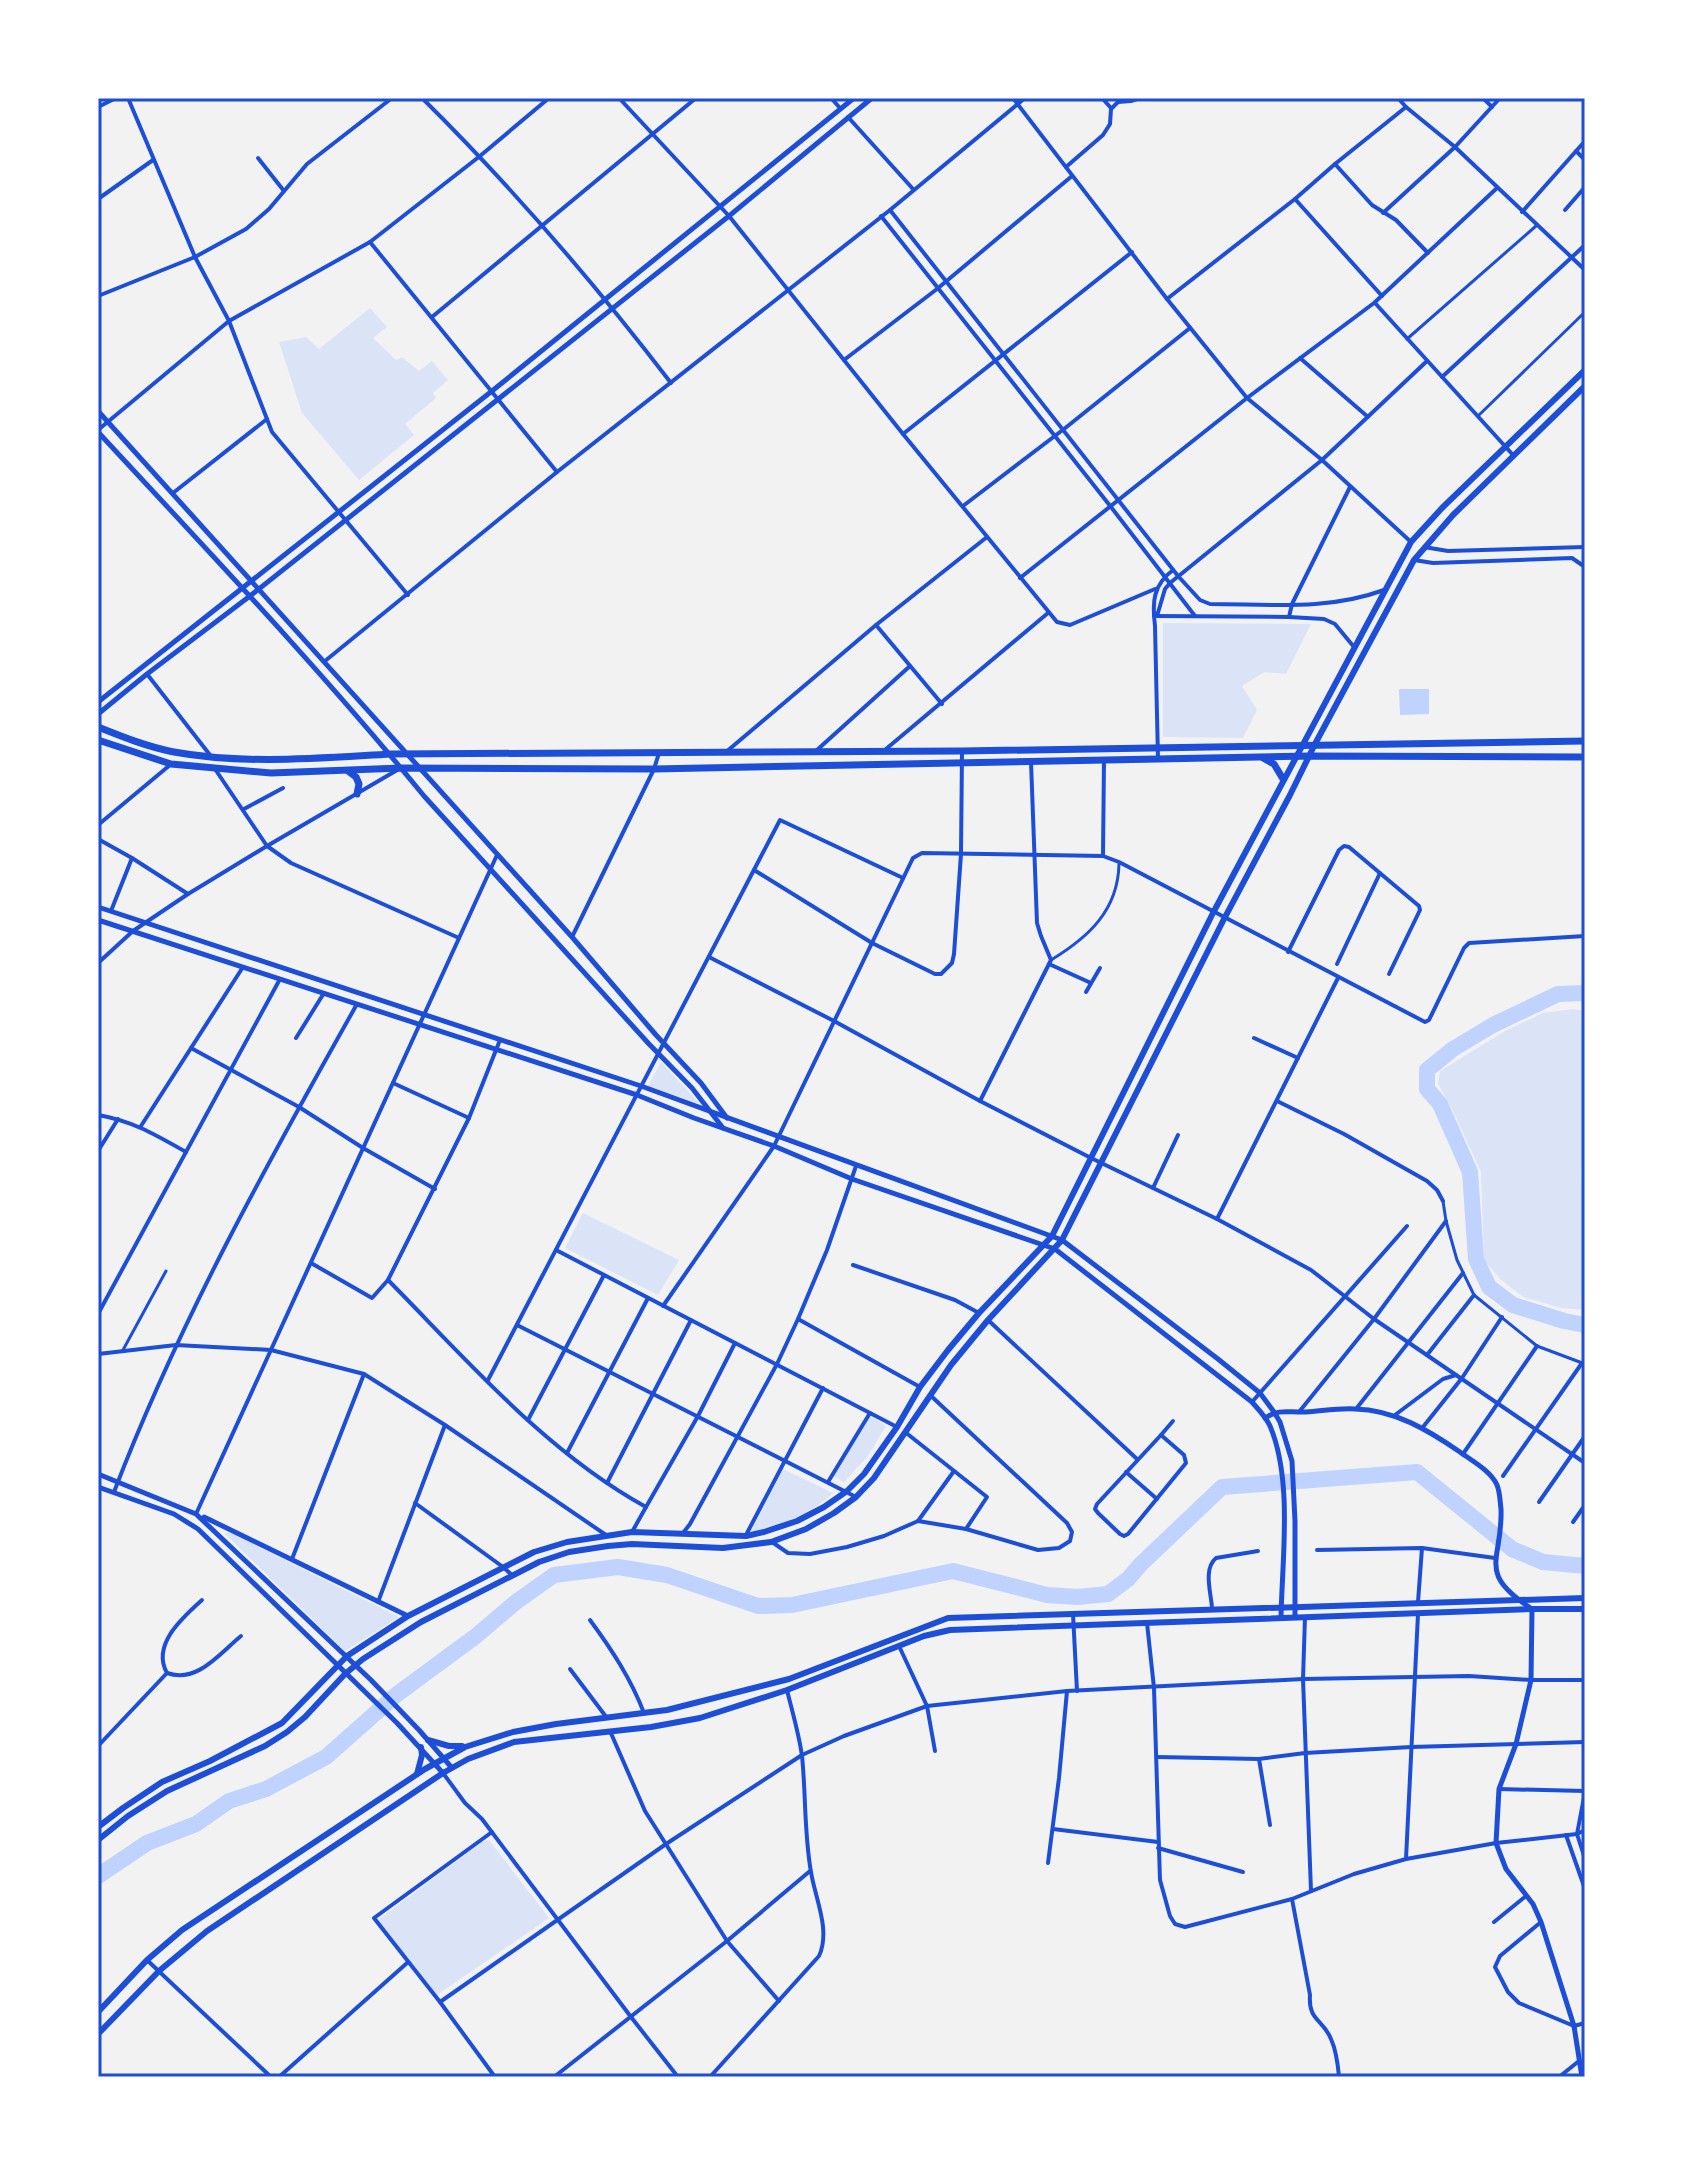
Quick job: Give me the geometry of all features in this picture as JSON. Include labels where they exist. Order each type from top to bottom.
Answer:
[{"type":"main road","points":[[98,1827],[162,1782],[282,1723],[347,1656],[408,1616],[534,1552],[567,1542],[632,1532],[746,1536],[797,1521],[847,1491],[864,1474],[920,1387],[979,1313],[1052,1236],[1213,913],[1411,542],[1585,370]]},
{"type":"main road","points":[[98,1840],[167,1791],[265,1746],[287,1732],[355,1665],[421,1622],[539,1562],[569,1552],[608,1546],[632,1544],[723,1548],[771,1542],[806,1529],[856,1497],[874,1478],[951,1365],[1062,1240],[1224,919],[1414,560],[1453,515],[1585,386]]},
{"type":"main road","points":[[98,727],[172,752],[211,757],[298,759],[391,754],[962,751],[1585,741]]},
{"type":"main road","points":[[98,740],[171,764],[271,773],[401,768],[654,769],[1309,756],[1585,757]]},
{"type":"main road","points":[[1261,757],[1274,764],[1283,779]]},
{"type":"main road","points":[[348,771],[359,784],[357,794]]},
{"type":"main road","points":[[98,2012],[147,1960],[182,1930],[417,1774],[465,1747],[535,1727],[644,1713],[789,1679],[948,1618],[1585,1598]]},
{"type":"main road","points":[[98,2034],[159,1971],[207,1931],[443,1773],[468,1759],[514,1742],[651,1727],[700,1718],[787,1690],[924,1636],[950,1630],[1585,1609]]},
{"type":"main road","points":[[428,1740],[465,1747]]},
{"type":"main road","points":[[417,1774],[421,1747]]},
{"type":"street","points":[[98,107],[116,98]]},
{"type":"street","points":[[128,98],[195,257],[229,321],[272,432],[408,595]]},
{"type":"street","points":[[98,296],[195,257],[246,229],[269,209],[307,164],[392,98]]},
{"type":"street","points":[[422,98],[544,225],[607,299],[671,383]]},
{"type":"street","points":[[549,98],[370,242],[229,321],[98,431],[250,596],[658,1054],[692,1088],[723,1129]]},
{"type":"street","points":[[619,98],[729,216],[1057,622],[1070,625],[1155,589],[1173,570]]},
{"type":"street","points":[[432,317],[696,98]]},
{"type":"street","points":[[831,98],[841,109]]},
{"type":"street","points":[[98,702],[492,391],[854,98]]},
{"type":"street","points":[[98,714],[729,216],[872,98]]},
{"type":"street","points":[[1013,98],[1247,398],[1322,460],[1411,542]]},
{"type":"street","points":[[325,661],[557,472],[890,210],[1025,98]]},
{"type":"street","points":[[1102,98],[1111,109]]},
{"type":"street","points":[[1066,167],[1103,135],[1110,124],[1111,109],[1117,100],[1140,98]]},
{"type":"street","points":[[1398,98],[1455,147],[1585,270]]},
{"type":"street","points":[[1483,98],[1492,107]]},
{"type":"street","points":[[1383,213],[1455,147],[1500,98]]},
{"type":"street","points":[[1167,299],[1406,107]]},
{"type":"street","points":[[848,117],[913,189]]},
{"type":"street","points":[[1522,212],[1585,141]]},
{"type":"street","points":[[1576,151],[1585,160]]},
{"type":"street","points":[[258,158],[284,191]]},
{"type":"street","points":[[98,199],[153,160]]},
{"type":"street","points":[[1335,164],[1372,205],[1396,220],[1428,253]]},
{"type":"street","points":[[844,360],[946,282],[1072,176]]},
{"type":"street","points":[[1565,210],[1585,187]]},
{"type":"street","points":[[1020,578],[1247,398],[1374,303],[1497,188]]},
{"type":"street","points":[[1295,199],[1382,296]]},
{"type":"street","points":[[890,210],[1118,501],[1200,600],[1210,604],[1329,604],[1360,599],[1384,590]]},
{"type":"street","points":[[881,216],[1195,616]]},
{"type":"street","points":[[1407,339],[1536,226]]},
{"type":"street","points":[[370,242],[557,472]]},
{"type":"street","points":[[1442,377],[1585,245]]},
{"type":"street","points":[[903,434],[1132,252]]},
{"type":"street","points":[[1374,303],[1513,455]]},
{"type":"street","points":[[1478,416],[1585,312]]},
{"type":"street","points":[[963,506],[1190,328]]},
{"type":"street","points":[[1300,358],[1368,417]]},
{"type":"street","points":[[1156,616],[1170,583],[1322,460],[1427,361]]},
{"type":"street","points":[[98,411],[572,937],[701,1083],[727,1119]]},
{"type":"street","points":[[173,493],[267,419]]},
{"type":"street","points":[[1289,617],[1292,604],[1350,487]]},
{"type":"street","points":[[726,752],[876,625],[987,537]]},
{"type":"street","points":[[1424,547],[1448,551],[1585,547]]},
{"type":"street","points":[[1414,560],[1433,563],[1572,558],[1585,567]]},
{"type":"street","points":[[1155,589],[1158,759]]},
{"type":"street","points":[[885,751],[1048,613]]},
{"type":"street","points":[[1156,616],[1289,617],[1328,621],[1335,624],[1354,647]]},
{"type":"street","points":[[876,625],[942,704]]},
{"type":"street","points":[[815,751],[910,666]]},
{"type":"street","points":[[147,674],[211,757]]},
{"type":"street","points":[[754,870],[872,943],[935,974],[941,974],[952,963],[954,954],[961,854],[962,751]]},
{"type":"street","points":[[572,937],[659,753]]},
{"type":"street","points":[[1103,856],[1104,759]]},
{"type":"street","points":[[1031,762],[1037,923],[1050,962],[1091,983]]},
{"type":"street","points":[[98,825],[171,764]]},
{"type":"street","points":[[98,963],[133,931],[188,894],[401,768]]},
{"type":"street","points":[[215,769],[267,846],[291,863],[459,938]]},
{"type":"street","points":[[244,809],[283,788]]},
{"type":"street","points":[[488,1380],[780,820],[903,878]]},
{"type":"street","points":[[98,839],[188,894]]},
{"type":"street","points":[[1288,952],[1339,850],[1349,847],[1419,906],[1420,910],[1389,974]]},
{"type":"street","points":[[663,1306],[774,1146],[913,858],[922,853],[1103,856],[1425,1022],[1429,1020],[1469,943],[1585,936]]},
{"type":"street","points":[[196,1514],[497,855]]},
{"type":"street","points":[[111,911],[132,858]]},
{"type":"street","points":[[980,1101],[1050,962],[1076,945],[1099,923],[1108,909],[1119,876],[1119,862]]},
{"type":"street","points":[[1337,964],[1380,873]]},
{"type":"street","points":[[98,907],[641,1086],[1062,1240],[1260,1393],[1274,1412],[1292,1461],[1295,1617]]},
{"type":"street","points":[[98,920],[637,1095],[852,1179],[1055,1249],[1252,1402],[1269,1424],[1282,1465],[1281,1618]]},
{"type":"street","points":[[709,957],[980,1101],[1217,1219],[1311,1270],[1374,1319],[1585,1463]]},
{"type":"street","points":[[141,1126],[243,967]]},
{"type":"street","points":[[1086,992],[1100,968]]},
{"type":"street","points":[[1217,1219],[1338,978]]},
{"type":"street","points":[[98,1314],[100,1304],[280,979]]},
{"type":"street","points":[[296,1038],[324,993]]},
{"type":"street","points":[[113,1493],[176,1345],[299,1107],[357,1004]]},
{"type":"street","points":[[1254,1038],[1298,1058]]},
{"type":"street","points":[[311,1263],[372,1298],[388,1280],[469,1118],[500,1040]]},
{"type":"street","points":[[191,1048],[299,1107],[435,1189]]},
{"type":"street","points":[[393,1083],[469,1118]]},
{"type":"street","points":[[1277,1101],[1344,1134],[1427,1181],[1443,1201],[1457,1260],[1474,1295],[1537,1346],[1583,1364],[1503,1476]]},
{"type":"street","points":[[98,1115],[141,1126],[186,1152]]},
{"type":"street","points":[[98,1151],[118,1118]]},
{"type":"street","points":[[1153,1188],[1178,1135]]},
{"type":"street","points":[[683,1533],[777,1364],[827,1250],[856,1166]]},
{"type":"street","points":[[1299,1412],[1374,1319],[1446,1221]]},
{"type":"street","points":[[1252,1402],[1407,1226]]},
{"type":"street","points":[[556,1250],[897,1427]]},
{"type":"street","points":[[853,1265],[955,1300],[979,1313]]},
{"type":"street","points":[[123,1350],[166,1271]]},
{"type":"street","points":[[1356,1409],[1463,1273]]},
{"type":"street","points":[[528,1420],[604,1275]]},
{"type":"street","points":[[388,1280],[528,1420],[607,1483],[646,1507]]},
{"type":"street","points":[[1427,1355],[1474,1295]]},
{"type":"street","points":[[567,1453],[648,1298]]},
{"type":"street","points":[[1423,1427],[1502,1317]]},
{"type":"street","points":[[798,1319],[920,1387]]},
{"type":"street","points":[[607,1483],[691,1320]]},
{"type":"street","points":[[988,1320],[1137,1459]]},
{"type":"street","points":[[517,1325],[856,1497]]},
{"type":"street","points":[[632,1532],[698,1416],[735,1343]]},
{"type":"street","points":[[98,1354],[176,1345],[271,1350],[364,1374],[445,1425],[606,1535]]},
{"type":"street","points":[[1463,1454],[1537,1346]]},
{"type":"street","points":[[1443,1379],[1445,1368]]},
{"type":"street","points":[[292,1559],[364,1374]]},
{"type":"street","points":[[1395,1415],[1443,1379],[1459,1376]]},
{"type":"street","points":[[746,1536],[823,1388]]},
{"type":"street","points":[[918,1521],[966,1529],[1038,1550],[1059,1548],[1070,1541],[1072,1532],[1067,1523],[930,1395]]},
{"type":"street","points":[[1265,1418],[1274,1412],[1356,1409],[1395,1415],[1423,1427],[1463,1454],[1489,1474],[1496,1484],[1501,1517],[1495,1556],[1502,1584],[1516,1599],[1532,1609],[1531,1680],[1516,1744],[1499,1789],[1496,1843],[1506,1869],[1533,1904],[1541,1922],[1574,2026],[1582,2077]]},
{"type":"street","points":[[828,1482],[870,1413]]},
{"type":"street","points":[[1161,1435],[1184,1455],[1186,1463],[1128,1534],[1120,1534],[1095,1509],[1097,1504],[1173,1421]]},
{"type":"street","points":[[377,1603],[445,1425]]},
{"type":"street","points":[[905,1432],[987,1497],[966,1529]]},
{"type":"street","points":[[1539,1502],[1585,1436]]},
{"type":"street","points":[[771,1542],[788,1553],[810,1554],[884,1536],[918,1521],[954,1471]]},
{"type":"street","points":[[1126,1472],[1157,1499]]},
{"type":"street","points":[[98,1474],[196,1514],[408,1616]]},
{"type":"street","points":[[98,1487],[174,1514],[198,1529],[421,1747],[465,1803],[482,1819],[678,2077]]},
{"type":"street","points":[[415,1503],[513,1576]]},
{"type":"street","points":[[1573,1522],[1585,1505]]},
{"type":"street","points":[[196,1514],[347,1656],[452,1768]]},
{"type":"street","points":[[1317,1550],[1422,1548],[1495,1556]]},
{"type":"street","points":[[1418,1602],[1422,1548]]},
{"type":"street","points":[[1212,1608],[1210,1564],[1216,1558],[1258,1551]]},
{"type":"street","points":[[202,1600],[168,1636],[164,1657],[167,1673],[183,1677],[191,1675],[241,1636]]},
{"type":"street","points":[[1073,1613],[1077,1691]]},
{"type":"street","points":[[1406,1859],[1418,1614]]},
{"type":"street","points":[[1305,1617],[1303,1679],[1311,1891]]},
{"type":"street","points":[[590,1620],[611,1647],[644,1713]]},
{"type":"street","points":[[1147,1623],[1154,1688],[1160,1880],[1175,1924],[1185,1927],[1292,1899],[1354,1874],[1406,1859],[1496,1843],[1577,1834],[1585,1830]]},
{"type":"street","points":[[899,1646],[927,1706],[935,1751]]},
{"type":"street","points":[[570,1669],[608,1719]]},
{"type":"street","points":[[98,1746],[167,1673]]},
{"type":"street","points":[[440,2002],[666,1844],[802,1755],[927,1706],[1067,1691],[1303,1679],[1469,1676],[1585,1680]]},
{"type":"street","points":[[710,2077],[819,1956],[824,1941],[810,1871],[802,1755],[787,1690]]},
{"type":"street","points":[[1048,1863],[1067,1691]]},
{"type":"street","points":[[610,1731],[645,1811],[727,1941],[779,2001]]},
{"type":"street","points":[[1157,1757],[1259,1759],[1411,1747],[1585,1742]]},
{"type":"street","points":[[1259,1759],[1270,1825]]},
{"type":"street","points":[[1499,1789],[1585,1791],[1577,1834],[1585,1859]]},
{"type":"street","points":[[1053,1829],[1158,1845],[1243,1872]]},
{"type":"street","points":[[492,1832],[374,1918],[495,2077]]},
{"type":"street","points":[[1566,1835],[1585,1889]]},
{"type":"street","points":[[554,2077],[727,1941],[810,1871]]},
{"type":"street","points":[[1494,1922],[1527,1895]]},
{"type":"street","points":[[1292,1899],[1310,1995],[1309,2010],[1333,2042],[1339,2077]]},
{"type":"street","points":[[1541,1922],[1497,1961],[1495,1967],[1499,1977],[1513,1999],[1574,2026],[1585,2023]]},
{"type":"street","points":[[147,1960],[271,2077]]},
{"type":"street","points":[[279,2077],[407,1963]]},
{"type":"street","points":[[1559,2077],[1579,2061]]},
{"type":"shaded area","points":[[370,308],[387,327],[373,338],[396,360],[402,357],[419,371],[432,361],[448,380],[433,393],[436,398],[405,424],[414,435],[359,480],[302,413],[279,342],[306,337],[319,349]]},
{"type":"shaded area","points":[[1163,623],[1311,624],[1286,674],[1264,672],[1242,686],[1257,710],[1243,738],[1163,737]]},
{"type":"shaded area","points":[[1573,1009],[1585,1011],[1585,1155],[1581,1171],[1585,1180],[1585,1310],[1561,1308],[1523,1297],[1500,1279],[1484,1260],[1481,1172],[1438,1084],[1440,1071],[1505,1031],[1543,1013]]},
{"type":"shaded area","points":[[661,1062],[700,1104],[648,1086]]},
{"type":"shaded area","points":[[583,1213],[679,1260],[658,1295],[565,1248]]},
{"type":"shaded area","points":[[871,1416],[886,1426],[867,1457],[844,1482],[833,1476]]},
{"type":"shaded area","points":[[783,1469],[833,1493],[795,1518],[751,1531]]},
{"type":"shaded area","points":[[224,1533],[231,1533],[399,1617],[345,1651]]},
{"type":"shaded area","points":[[489,1840],[549,1918],[437,1995],[378,1920],[482,1842]]},
{"type":"water","points":[[1399,689],[1429,689],[1429,714],[1400,715]]},
{"type":"waterway","points":[[1585,993],[1558,994],[1493,1025],[1453,1049],[1427,1070],[1427,1089],[1440,1104],[1470,1172],[1476,1259],[1489,1287],[1513,1305],[1585,1325]]},
{"type":"waterway","points":[[98,1876],[147,1843],[196,1824],[229,1801],[266,1789],[326,1757],[396,1695],[554,1575],[618,1567],[667,1575],[758,1606],[792,1605],[953,1571],[1047,1595],[1077,1597],[1108,1594],[1128,1579],[1222,1487],[1417,1472],[1512,1549],[1543,1562],[1585,1566]]}]
